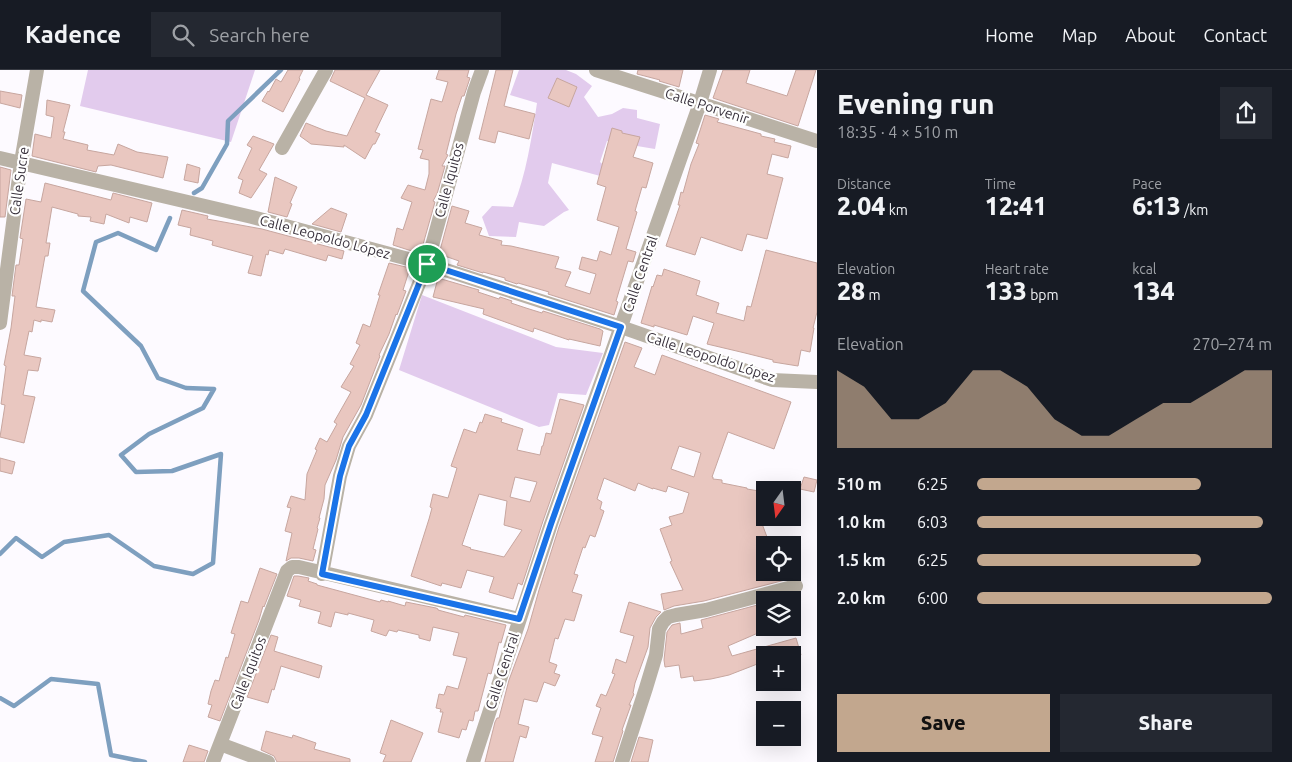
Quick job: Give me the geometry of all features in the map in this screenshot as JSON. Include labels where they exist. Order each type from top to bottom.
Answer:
[{"type":"street","name":"Calle Sucre","points":[[0,323],[22,162],[37,70]]},
{"type":"street","points":[[282,148],[326,70]]},
{"type":"street","name":"Calle Iquitos","points":[[213,762],[287,571],[292,567],[322,574],[340,476],[349,446],[366,415],[427,264],[474,92],[482,70]]},
{"type":"street","name":"Calle Porvenir","points":[[596,70],[817,141]]},
{"type":"street","name":"Calle Central","points":[[472,762],[551,524],[710,70]]},
{"type":"street","name":"Calle Leopoldo López","points":[[0,158],[252,217],[427,264],[621,327],[772,380],[817,382]]},
{"type":"street","points":[[322,574],[519,619]]},
{"type":"street","points":[[622,762],[656,654],[659,628],[664,622],[676,615],[706,610],[796,586]]},
{"type":"street","points":[[220,744],[268,762]]},
{"type":"shaded area","points":[[88,70],[255,70],[231,142],[80,106]]},
{"type":"shaded area","points":[[519,70],[566,70],[576,74],[592,86],[584,97],[598,117],[612,114],[623,108],[637,110],[637,118],[660,124],[655,149],[607,141],[600,162],[607,168],[604,177],[552,163],[548,183],[569,210],[544,226],[519,222],[516,237],[489,236],[482,217],[492,206],[513,207],[522,182],[531,142],[537,103],[510,95]]},
{"type":"shaded area","points":[[422,295],[556,347],[603,353],[586,395],[558,393],[549,425],[539,427],[399,370]]},
{"type":"building","points":[[288,70],[303,70],[283,112],[262,101],[276,79],[281,82]]},
{"type":"building","points":[[335,70],[380,70],[366,95],[388,105],[375,132],[380,134],[365,159],[344,145],[344,147],[311,144],[300,136],[306,123],[326,131],[347,136],[365,98],[330,81]]},
{"type":"building","points":[[439,70],[469,70],[467,77],[470,78],[456,114],[446,154],[448,155],[442,166],[445,166],[437,194],[433,201],[435,202],[422,248],[418,253],[393,245],[397,228],[403,230],[412,202],[401,198],[408,185],[425,190],[429,174],[429,160],[420,158],[423,150],[418,149],[431,99],[442,102],[448,82],[436,79]]},
{"type":"building","points":[[496,70],[513,70],[504,106],[535,114],[529,139],[498,131],[495,143],[479,139]]},
{"type":"building","points":[[638,70],[683,70],[679,87],[637,74]]},
{"type":"building","points":[[723,70],[750,70],[746,83],[787,96],[796,70],[816,70],[798,126],[713,98]]},
{"type":"building","points":[[557,78],[577,87],[569,107],[548,98]]},
{"type":"building","points":[[0,91],[22,95],[20,108],[0,103]]},
{"type":"building","points":[[47,100],[70,105],[63,139],[88,145],[87,150],[114,155],[118,144],[137,152],[168,157],[163,178],[111,165],[98,166],[96,172],[32,156],[35,134],[51,138],[54,117],[46,115]]},
{"type":"building","points":[[705,115],[719,119],[717,122],[761,134],[761,136],[775,139],[774,142],[791,146],[788,158],[772,154],[767,174],[783,178],[767,239],[747,234],[742,251],[701,237],[695,255],[666,246],[680,205],[678,205],[681,192],[683,193],[699,144],[696,143]]},
{"type":"building","points":[[612,128],[622,131],[622,133],[640,137],[633,157],[653,163],[646,188],[642,187],[626,249],[636,252],[633,262],[628,261],[616,301],[618,302],[614,315],[548,294],[549,292],[457,265],[459,261],[439,254],[452,206],[469,211],[465,223],[482,228],[479,235],[502,241],[501,245],[559,257],[555,268],[571,272],[565,286],[590,294],[596,274],[579,269],[582,257],[597,261],[600,251],[611,255],[619,227],[597,220],[606,187],[597,184]]},
{"type":"building","points":[[253,136],[274,144],[259,170],[267,174],[251,198],[239,193],[243,180],[238,178],[252,148],[247,145]]},
{"type":"building","points":[[187,164],[200,168],[198,183],[184,180]]},
{"type":"building","points":[[0,167],[11,170],[5,217],[0,217]]},
{"type":"building","points":[[275,177],[297,187],[290,203],[292,204],[287,217],[268,212]]},
{"type":"building","points":[[45,183],[111,200],[113,193],[152,203],[147,222],[130,217],[129,223],[106,214],[104,224],[90,221],[91,217],[78,216],[78,214],[52,207],[46,243],[50,243],[48,256],[45,256],[36,307],[55,310],[52,322],[34,320],[32,332],[29,331],[24,355],[41,358],[38,371],[28,370],[23,395],[35,397],[24,443],[0,437],[5,405],[1,404],[6,366],[4,365],[15,296],[12,296],[16,265],[19,265],[23,239],[20,238],[26,199],[41,202]]},
{"type":"building","points":[[331,208],[347,214],[341,232],[312,224]]},
{"type":"building","points":[[182,210],[208,216],[207,219],[262,229],[344,251],[342,259],[328,255],[326,261],[285,249],[283,254],[269,250],[268,255],[266,254],[261,276],[248,273],[253,256],[212,245],[213,241],[190,235],[191,228],[178,225]]},
{"type":"building","points":[[766,250],[817,263],[817,312],[810,352],[801,350],[798,366],[773,362],[773,360],[707,344],[714,323],[693,316],[687,335],[641,323],[652,286],[657,275],[662,276],[664,269],[700,281],[696,295],[719,303],[716,313],[744,321],[747,306],[751,307]]},
{"type":"building","points":[[389,263],[410,268],[403,290],[406,291],[379,355],[361,405],[343,437],[336,460],[325,485],[324,499],[313,549],[316,550],[313,561],[291,558],[286,561],[292,533],[285,531],[291,508],[287,507],[291,496],[305,500],[307,474],[317,450],[315,449],[320,438],[327,442],[337,424],[334,422],[351,392],[341,387],[354,366],[350,364],[360,345],[356,343],[363,324],[370,327]]},
{"type":"building","points":[[438,278],[479,290],[478,292],[499,299],[500,297],[512,301],[511,303],[526,308],[542,313],[543,311],[600,329],[603,331],[600,346],[569,340],[534,328],[533,332],[483,314],[484,309],[433,297]]},
{"type":"building","points":[[625,342],[642,348],[634,367],[655,375],[662,355],[791,402],[774,449],[728,432],[712,477],[713,479],[722,480],[722,483],[756,490],[756,526],[763,526],[767,536],[756,536],[756,581],[781,581],[664,610],[661,594],[683,590],[670,562],[672,561],[660,529],[672,525],[669,517],[683,513],[689,493],[668,486],[666,492],[638,483],[635,491],[604,478],[597,499],[602,502],[600,509],[604,511],[595,537],[590,535],[585,548],[583,547],[574,574],[578,575],[572,592],[582,595],[574,621],[565,619],[558,639],[555,638],[549,662],[557,665],[554,673],[560,675],[555,686],[544,682],[537,702],[524,699],[518,724],[529,727],[526,738],[520,736],[513,762],[485,762],[495,722],[499,718],[509,680],[528,629],[559,527]],"holes":[[[679,446],[701,453],[694,477],[671,469]]]},
{"type":"building","points":[[560,399],[584,405],[522,585],[518,583],[513,599],[489,592],[494,577],[467,570],[461,588],[442,583],[441,586],[411,576],[432,508],[430,507],[433,494],[448,498],[457,468],[451,466],[464,429],[476,433],[485,414],[502,419],[501,422],[523,429],[517,450],[540,455],[546,433],[551,434]],"holes":[[[515,477],[537,482],[530,502],[510,497]],[[479,494],[507,501],[504,525],[522,530],[504,557],[470,549],[462,545]]]},
{"type":"building","points":[[0,458],[15,462],[12,474],[0,471]]},
{"type":"building","points":[[804,477],[817,480],[814,492],[801,489]]},
{"type":"building","points":[[260,568],[277,574],[220,721],[208,717],[212,705],[208,704],[211,691],[215,680],[219,681],[226,657],[228,658],[235,634],[231,633],[241,601],[248,603]]},
{"type":"building","points":[[294,576],[309,578],[308,581],[317,585],[380,602],[381,600],[388,601],[405,606],[406,602],[436,608],[464,617],[465,615],[506,625],[501,643],[499,642],[491,674],[488,673],[478,711],[475,711],[473,721],[469,720],[466,730],[462,729],[459,738],[438,732],[443,712],[440,712],[441,709],[436,708],[439,694],[444,695],[447,686],[458,689],[467,658],[453,655],[459,633],[433,627],[430,641],[419,638],[419,635],[398,630],[397,632],[389,630],[386,636],[371,631],[374,620],[348,613],[348,615],[335,612],[331,627],[318,623],[321,612],[299,606],[301,600],[287,596]]},
{"type":"building","points":[[629,602],[661,612],[650,628],[648,647],[635,683],[634,694],[629,705],[631,705],[613,762],[595,762],[603,737],[592,734],[601,708],[596,706],[601,694],[606,696],[615,674],[612,673],[616,659],[626,663],[634,636],[620,632]]},
{"type":"building","points":[[756,605],[756,634],[728,646],[732,656],[756,649],[756,664],[729,675],[694,681],[693,676],[681,678],[679,665],[665,667],[667,632],[672,625],[680,623],[681,634],[703,628],[701,620]]},
{"type":"building","points":[[271,635],[278,637],[274,651],[322,666],[319,678],[281,666],[268,703],[247,697]]},
{"type":"building","points":[[796,638],[798,646],[768,646]]},
{"type":"building","points":[[391,720],[423,733],[411,762],[383,762],[386,755],[380,753]]},
{"type":"building","points":[[266,731],[292,738],[293,735],[316,743],[314,749],[350,759],[350,762],[277,762],[274,756],[261,750]]},
{"type":"building","points":[[639,737],[653,740],[648,762],[631,762]]},
{"type":"building","points":[[189,745],[208,751],[204,762],[183,762]]},
{"type":"waterway","points":[[194,193],[202,188],[227,144],[228,121],[281,70]]},
{"type":"waterway","points":[[0,554],[16,538],[42,557],[64,542],[109,535],[154,566],[193,574],[213,563],[221,454],[172,471],[136,472],[121,455],[149,434],[203,408],[214,389],[186,388],[158,378],[141,346],[83,291],[96,242],[118,233],[156,250],[170,218]]},
{"type":"waterway","points":[[0,698],[14,706],[51,679],[98,684],[111,755],[145,762]]},
{"type":"route","points":[[427,264],[621,327],[519,619],[322,574],[340,476],[349,446],[366,415],[427,264]]}]
